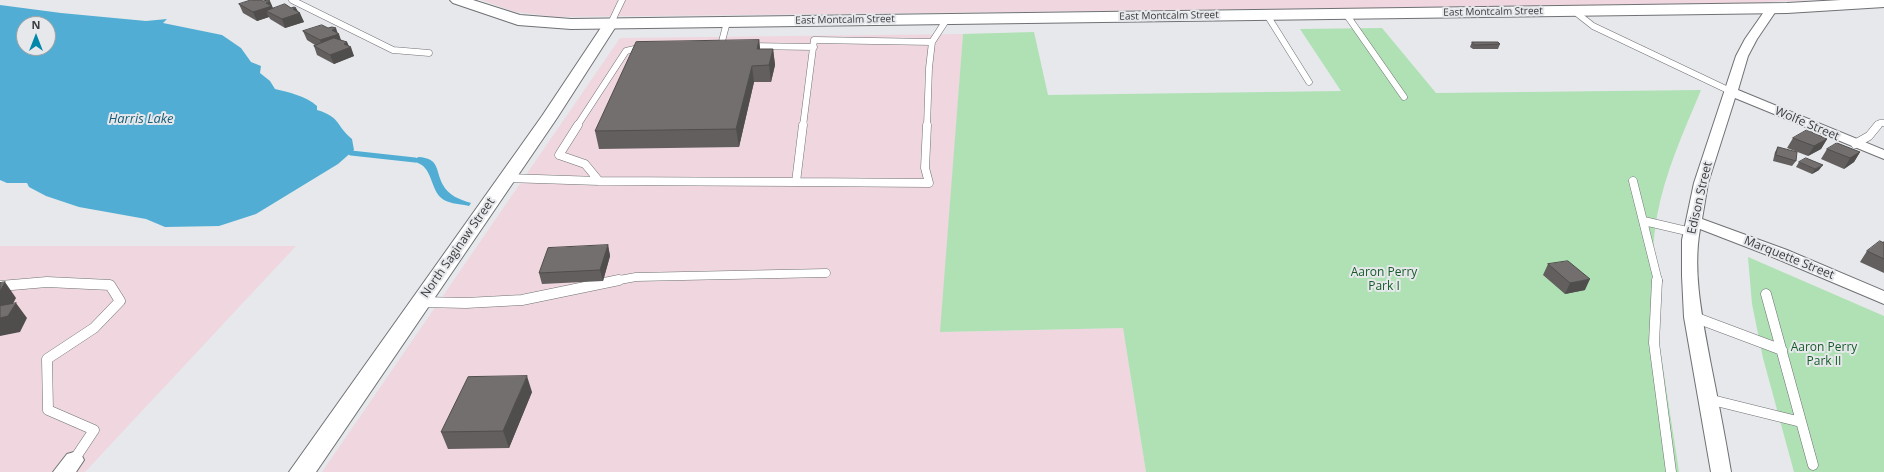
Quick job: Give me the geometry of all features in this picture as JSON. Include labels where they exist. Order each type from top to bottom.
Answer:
[{"type":"main road","name":"East Montcalm Street","points":[[458,0],[503,16],[526,21],[558,24],[1772,8],[1884,2]]},
{"type":"street","name":"Edison Street","points":[[1721,472],[1693,317],[1690,276],[1692,227],[1701,183],[1730,91],[1746,47],[1772,8]]},
{"type":"street","name":"North Saginaw Street","points":[[302,472],[507,178],[611,23]]},
{"type":"street","name":"Wolfe Street","points":[[1730,91],[1884,155]]},
{"type":"street","name":"Marquette Street","points":[[1692,227],[1761,246],[1884,298]]},
{"type":"lane","points":[[292,0],[393,50],[429,53]]},
{"type":"lane","points":[[611,23],[622,0]]},
{"type":"lane","points":[[1574,11],[1593,26],[1730,91]]},
{"type":"lane","points":[[1346,14],[1404,97]]},
{"type":"lane","points":[[1267,15],[1309,82]]},
{"type":"lane","points":[[507,178],[599,181],[929,183],[925,168],[929,68],[932,42],[947,19]]},
{"type":"lane","points":[[727,22],[718,45],[737,46]]},
{"type":"lane","points":[[796,183],[814,40],[932,42]]},
{"type":"lane","points":[[744,46],[814,47]]},
{"type":"lane","points":[[599,181],[585,164],[559,155],[626,51],[640,47],[648,47]]},
{"type":"lane","points":[[1856,144],[1869,136],[1880,123],[1884,123]]},
{"type":"lane","points":[[1633,181],[1658,283],[1654,342],[1672,472]]},
{"type":"lane","points":[[1644,221],[1692,227]]},
{"type":"lane","points":[[420,302],[466,303],[522,300],[636,277],[826,273]]},
{"type":"lane","points":[[0,286],[47,282],[110,285],[120,301],[94,328],[47,359],[48,410],[94,430],[69,466]]},
{"type":"lane","points":[[1766,294],[1813,465]]},
{"type":"lane","points":[[1693,317],[1782,350]]},
{"type":"lane","points":[[1707,399],[1802,422]]},
{"type":"shaded area","points":[[481,0],[1817,0],[1742,3],[1373,8],[557,17],[515,12]]},
{"type":"shaded area","points":[[963,34],[941,332],[1123,328],[1146,472],[322,472],[620,38]]},
{"type":"shaded area","points":[[0,246],[296,246],[85,472],[0,472]]},
{"type":"green space","name":"Aaron Perry Park I","points":[[1382,28],[1436,93],[1701,90],[1670,168],[1660,200],[1654,235],[1653,273],[1655,311],[1679,472],[1146,472],[1123,328],[940,332],[963,34],[1034,32],[1048,95],[1341,91],[1300,29]]},
{"type":"green space","name":"Aaron Perry Park II","points":[[1748,257],[1884,316],[1884,472],[1794,472],[1763,358],[1752,304]]},
{"type":"water","name":"Harris Lake","points":[[0,5],[61,13],[146,21],[167,19],[163,23],[222,35],[241,48],[251,62],[261,66],[260,73],[270,81],[275,89],[297,95],[308,100],[317,106],[317,110],[334,119],[352,139],[354,150],[338,164],[256,214],[219,226],[165,227],[146,219],[79,207],[46,196],[29,187],[27,183],[7,183],[0,180]]},
{"type":"water","points":[[418,157],[425,158],[433,162],[445,189],[455,197],[471,203],[469,206],[444,200],[439,196],[425,168],[414,162]]},
{"type":"building","points":[[251,0],[268,0],[270,1],[266,3],[272,6],[253,12],[239,4]]},
{"type":"building","points":[[285,4],[291,8],[296,8],[293,9],[300,13],[282,19],[266,11]]},
{"type":"building","points":[[322,25],[328,28],[336,28],[332,30],[339,34],[320,40],[303,31]]},
{"type":"building","points":[[334,38],[347,42],[344,44],[351,47],[330,55],[314,46]]},
{"type":"building","points":[[759,40],[757,49],[773,49],[769,65],[752,66],[736,129],[595,131],[636,42]]},
{"type":"building","points":[[1472,42],[1498,42],[1500,44],[1475,45]]},
{"type":"building","points":[[1807,130],[1827,139],[1814,146],[1793,138]]},
{"type":"building","points":[[1837,143],[1860,152],[1850,158],[1827,149]]},
{"type":"building","points":[[1778,147],[1797,152],[1796,161],[1776,155]]},
{"type":"building","points":[[1806,158],[1823,165],[1815,169],[1799,162]]},
{"type":"building","points":[[1880,241],[1884,243],[1884,259],[1867,251]]},
{"type":"building","points":[[608,245],[600,270],[539,273],[548,248]]},
{"type":"building","points":[[1568,261],[1590,279],[1570,283],[1548,264]]},
{"type":"building","points":[[5,282],[0,291],[0,283]]},
{"type":"building","points":[[16,303],[8,316],[0,318],[0,306]]},
{"type":"building","points":[[527,376],[503,431],[441,432],[468,377]]},
{"type":"waterway","points":[[351,153],[415,160]]}]
